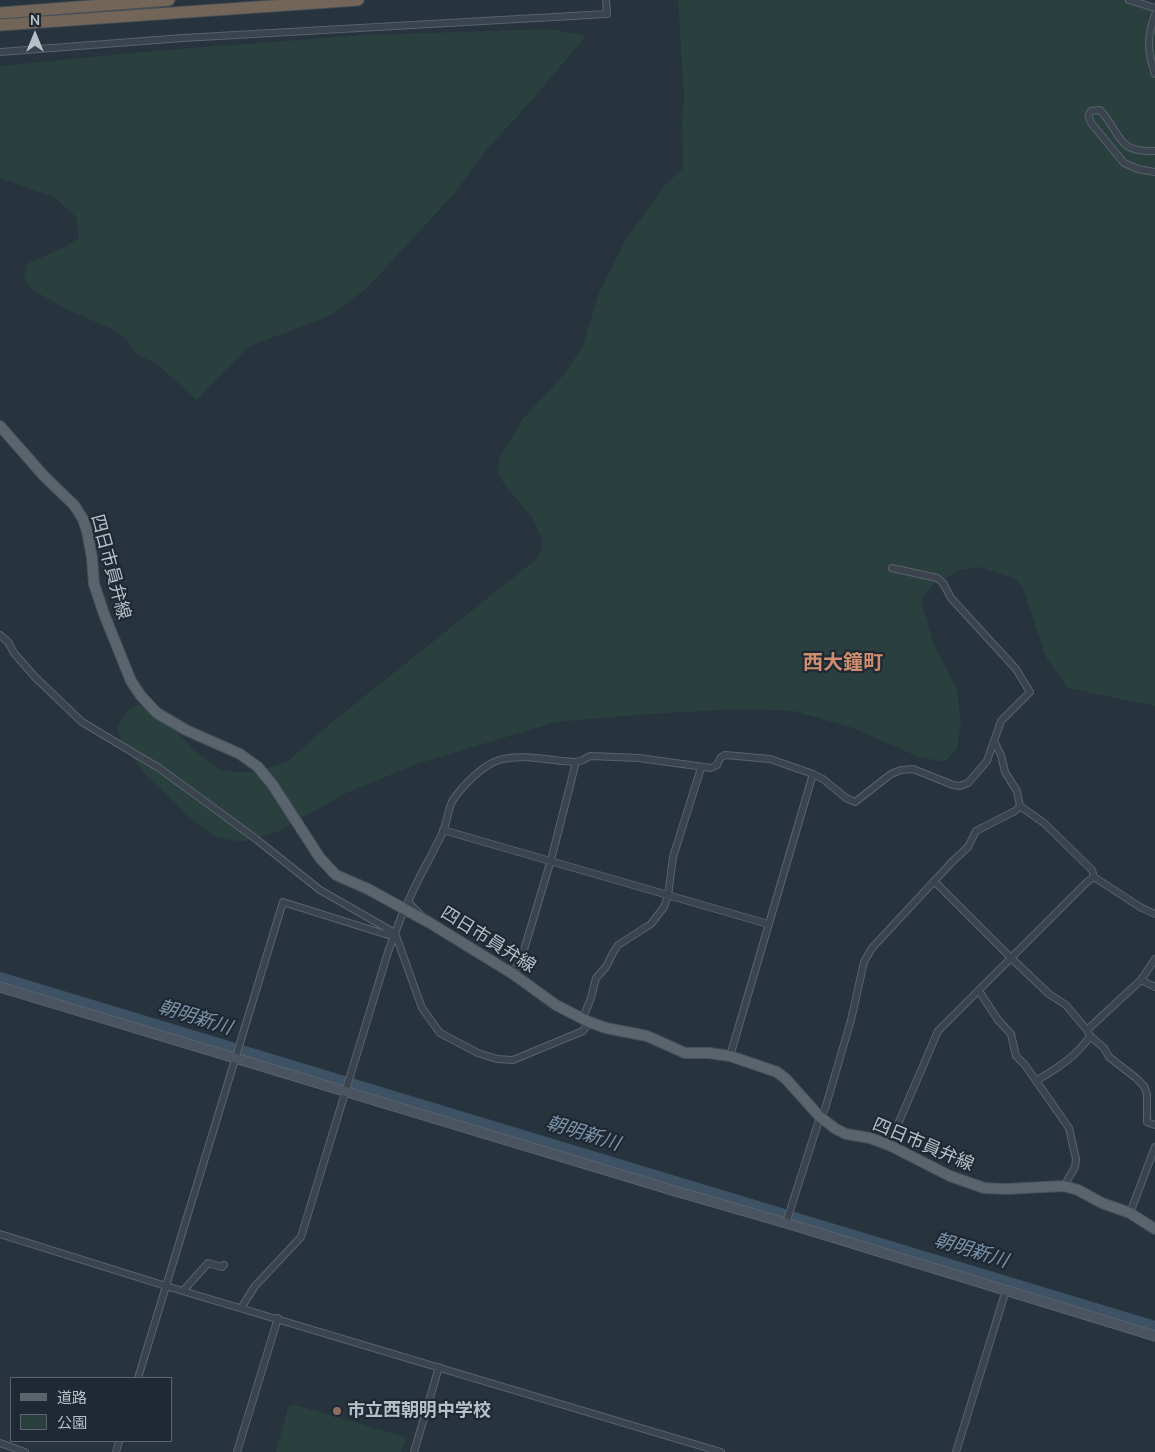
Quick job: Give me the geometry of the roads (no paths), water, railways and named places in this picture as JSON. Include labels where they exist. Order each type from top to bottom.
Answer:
[{"type":"highway","points":[[0,13],[169,0]]},
{"type":"highway","points":[[0,26],[124,15],[358,0]]},
{"type":"main road","name":"四日市員弁線","points":[[0,426],[44,476],[74,505],[83,519],[92,558],[94,584],[104,614],[132,681],[141,696],[157,713],[186,730],[240,754],[258,767],[272,784],[320,858],[336,875],[368,889],[430,923],[513,974],[556,1005],[586,1020],[606,1028],[647,1036],[685,1053],[709,1053],[730,1056],[777,1072],[786,1079],[820,1117],[846,1134],[870,1138],[889,1145],[950,1176],[984,1188],[1006,1189],[1064,1186],[1078,1190],[1102,1203],[1130,1213],[1155,1229]]},
{"type":"street","points":[[1129,0],[1155,8]]},
{"type":"street","points":[[0,52],[183,38],[607,14],[606,3]]},
{"type":"street","points":[[1155,14],[1148,41],[1150,58],[1155,74]]},
{"type":"street","points":[[1155,151],[1132,150],[1122,142],[1100,110],[1089,113],[1088,117],[1092,124],[1124,163],[1138,169],[1155,172]]},
{"type":"street","points":[[430,923],[407,903],[415,884],[444,830],[454,798],[489,764],[500,760],[514,758],[576,762],[590,756],[640,758],[701,768],[711,768],[717,765],[721,757],[725,755],[770,760],[813,774],[823,779],[846,798],[854,802],[891,774],[901,770],[913,769],[953,785],[960,786],[968,783],[987,761],[1001,721],[1030,692],[1016,670],[951,598],[943,583],[937,578],[892,568]]},
{"type":"street","points":[[0,635],[8,642],[14,653],[35,677],[82,722],[159,768],[320,890],[394,933],[422,1008],[440,1033],[478,1053],[497,1059],[513,1060],[583,1031],[596,978],[606,967],[612,953],[618,945],[651,924],[664,907],[668,896],[673,857],[701,768]]},
{"type":"street","points":[[993,744],[1002,755],[1005,772],[1017,792],[1020,806],[1044,823],[1092,870],[1094,877],[1140,907],[1155,914]]},
{"type":"street","points":[[513,974],[523,953],[551,860],[576,762]]},
{"type":"street","points":[[730,1056],[813,774]]},
{"type":"street","points":[[787,1218],[820,1117],[825,1109],[852,1020],[864,962],[872,948],[968,847],[976,831],[1015,811],[1020,806]]},
{"type":"street","points":[[444,830],[768,924]]},
{"type":"street","points":[[889,1145],[938,1031],[1094,877]]},
{"type":"street","points":[[935,882],[1049,994],[1066,1005],[1104,1048],[1109,1057],[1144,1086],[1147,1094],[1147,1122],[1155,1125]]},
{"type":"street","points":[[138,1377],[283,902],[388,935],[394,933]]},
{"type":"street","points":[[241,1308],[255,1286],[301,1237],[394,933],[403,912]]},
{"type":"street","points":[[1036,1082],[1081,1050],[1089,1033],[1141,980],[1155,959]]},
{"type":"street","points":[[1141,980],[1155,986]]},
{"type":"street","points":[[0,987],[237,1053],[346,1089],[675,1191],[787,1218],[1006,1290],[1155,1336]]},
{"type":"street","points":[[979,991],[998,1020],[1010,1034],[1016,1056],[1025,1065],[1069,1128],[1076,1159],[1075,1167],[1064,1186]]},
{"type":"street","points":[[1130,1213],[1155,1147]]},
{"type":"street","points":[[0,1234],[166,1286],[721,1452]]},
{"type":"street","points":[[183,1291],[208,1263],[222,1267],[224,1265]]},
{"type":"street","points":[[956,1452],[1006,1290]]},
{"type":"street","points":[[237,1452],[278,1318]]},
{"type":"street","points":[[414,1452],[439,1367]]},
{"type":"street","points":[[0,1443],[25,1452]]},
{"type":"waterway","name":"朝明新川","points":[[0,978],[1155,1327]]},
{"type":"place","name":"市立西朝明中学校","points":[[337,1411]]},
{"type":"district","name":"西大鐘町","points":[[843,663]]}]
